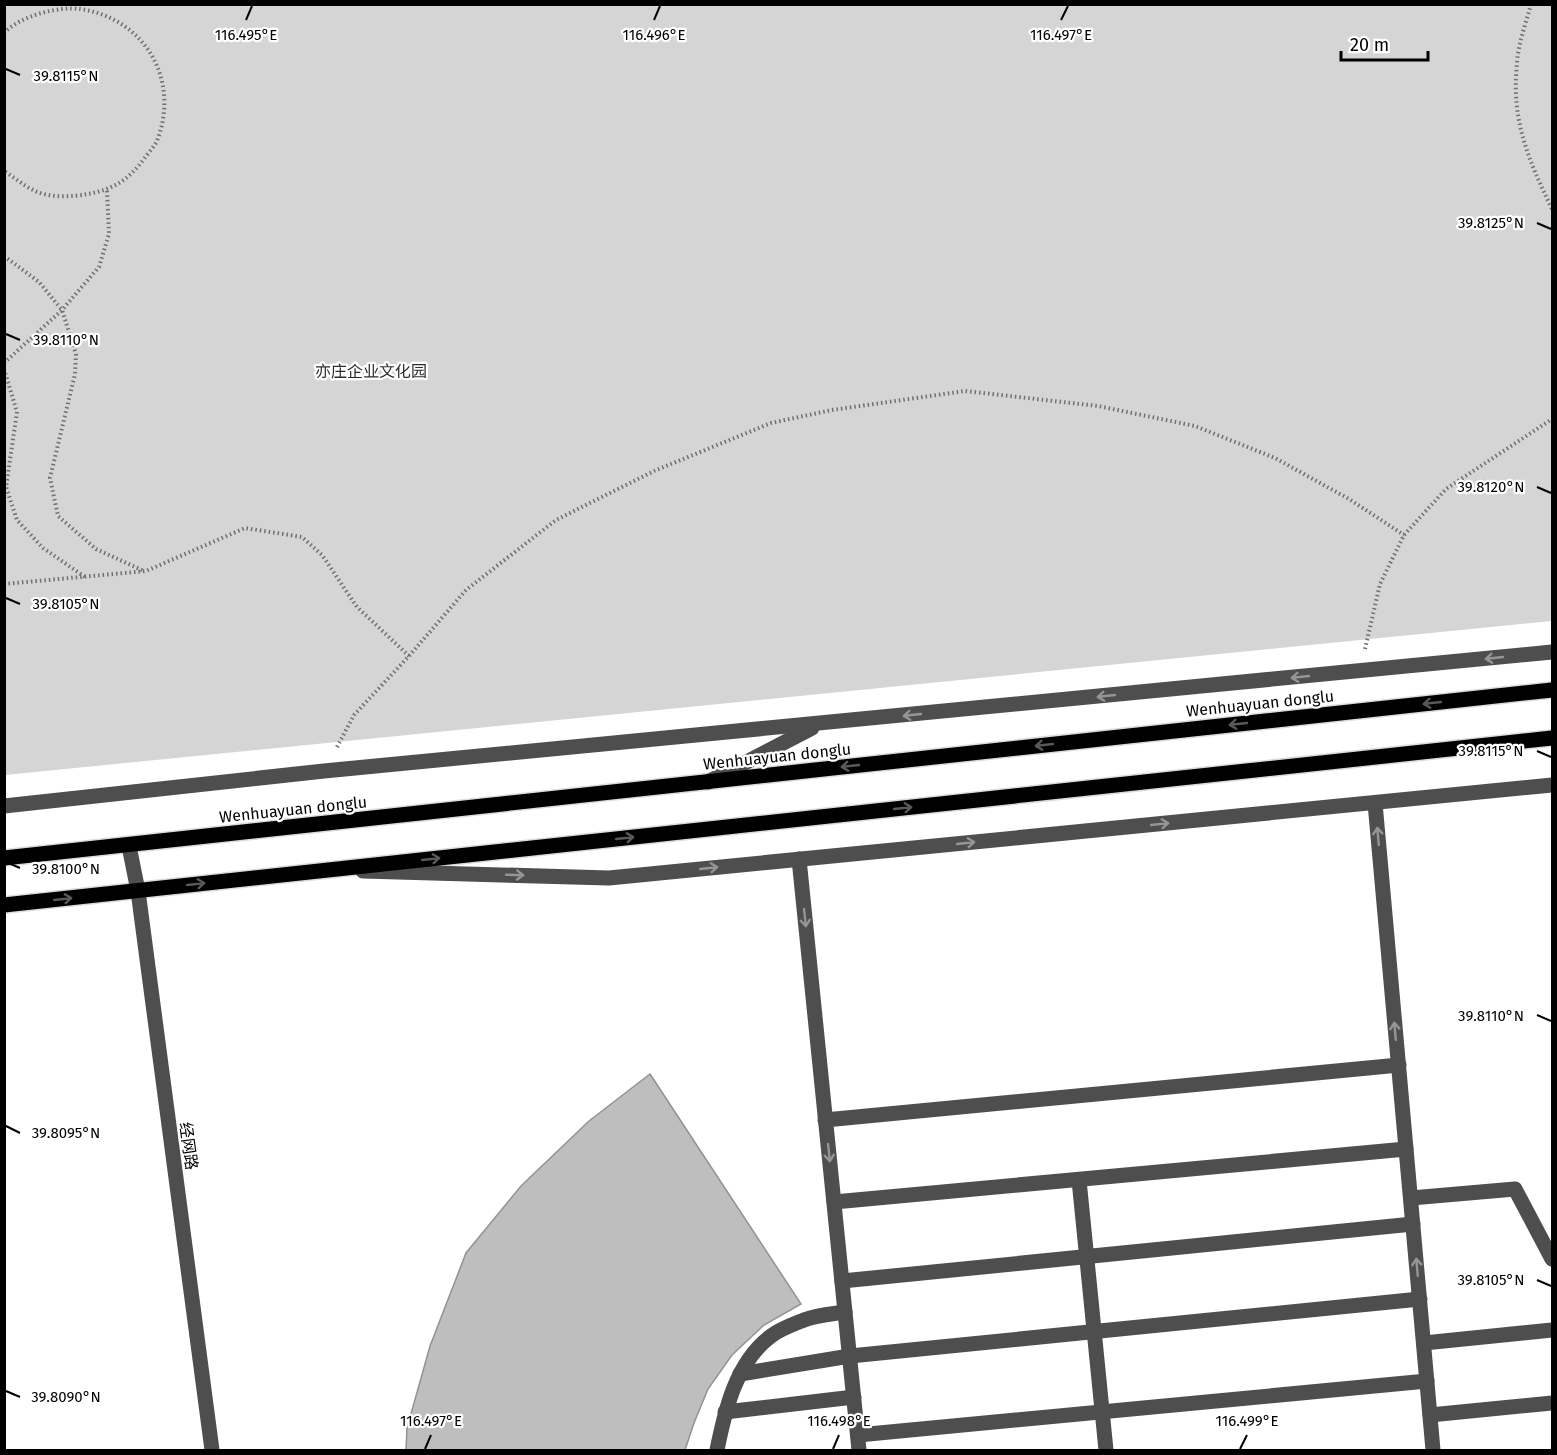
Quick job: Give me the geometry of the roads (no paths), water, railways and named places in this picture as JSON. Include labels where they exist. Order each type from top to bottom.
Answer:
[{"type":"main road","name":"Wenhuayuan donglu","points":[[4,858],[1552,690]]},
{"type":"main road","points":[[4,905],[1552,738]]},
{"type":"street","points":[[4,806],[324,771],[1552,652]]},
{"type":"street","points":[[707,782],[820,723]]},
{"type":"street","points":[[330,870],[609,878],[1552,785]]},
{"type":"street","points":[[1375,802],[1433,1450]]},
{"type":"street","name":"经网路","points":[[129,846],[138,891],[212,1450]]},
{"type":"street","points":[[799,859],[859,1443],[1427,1381]]},
{"type":"street","points":[[825,1120],[1398,1065]]},
{"type":"street","points":[[834,1202],[1406,1149]]},
{"type":"street","points":[[1079,1180],[1106,1450]]},
{"type":"street","points":[[1411,1198],[1515,1189],[1552,1259]]},
{"type":"street","points":[[842,1281],[1413,1224]]},
{"type":"street","points":[[740,1374],[850,1356],[1420,1299]]},
{"type":"street","points":[[717,1450],[725,1412],[745,1364],[771,1336],[806,1319],[845,1312]]},
{"type":"street","points":[[1424,1343],[1552,1330]]},
{"type":"street","points":[[725,1412],[854,1397]]},
{"type":"street","points":[[1430,1415],[1552,1404]]},
{"type":"park label","name":"亦庄企业文化园","points":[[371,371]]}]
